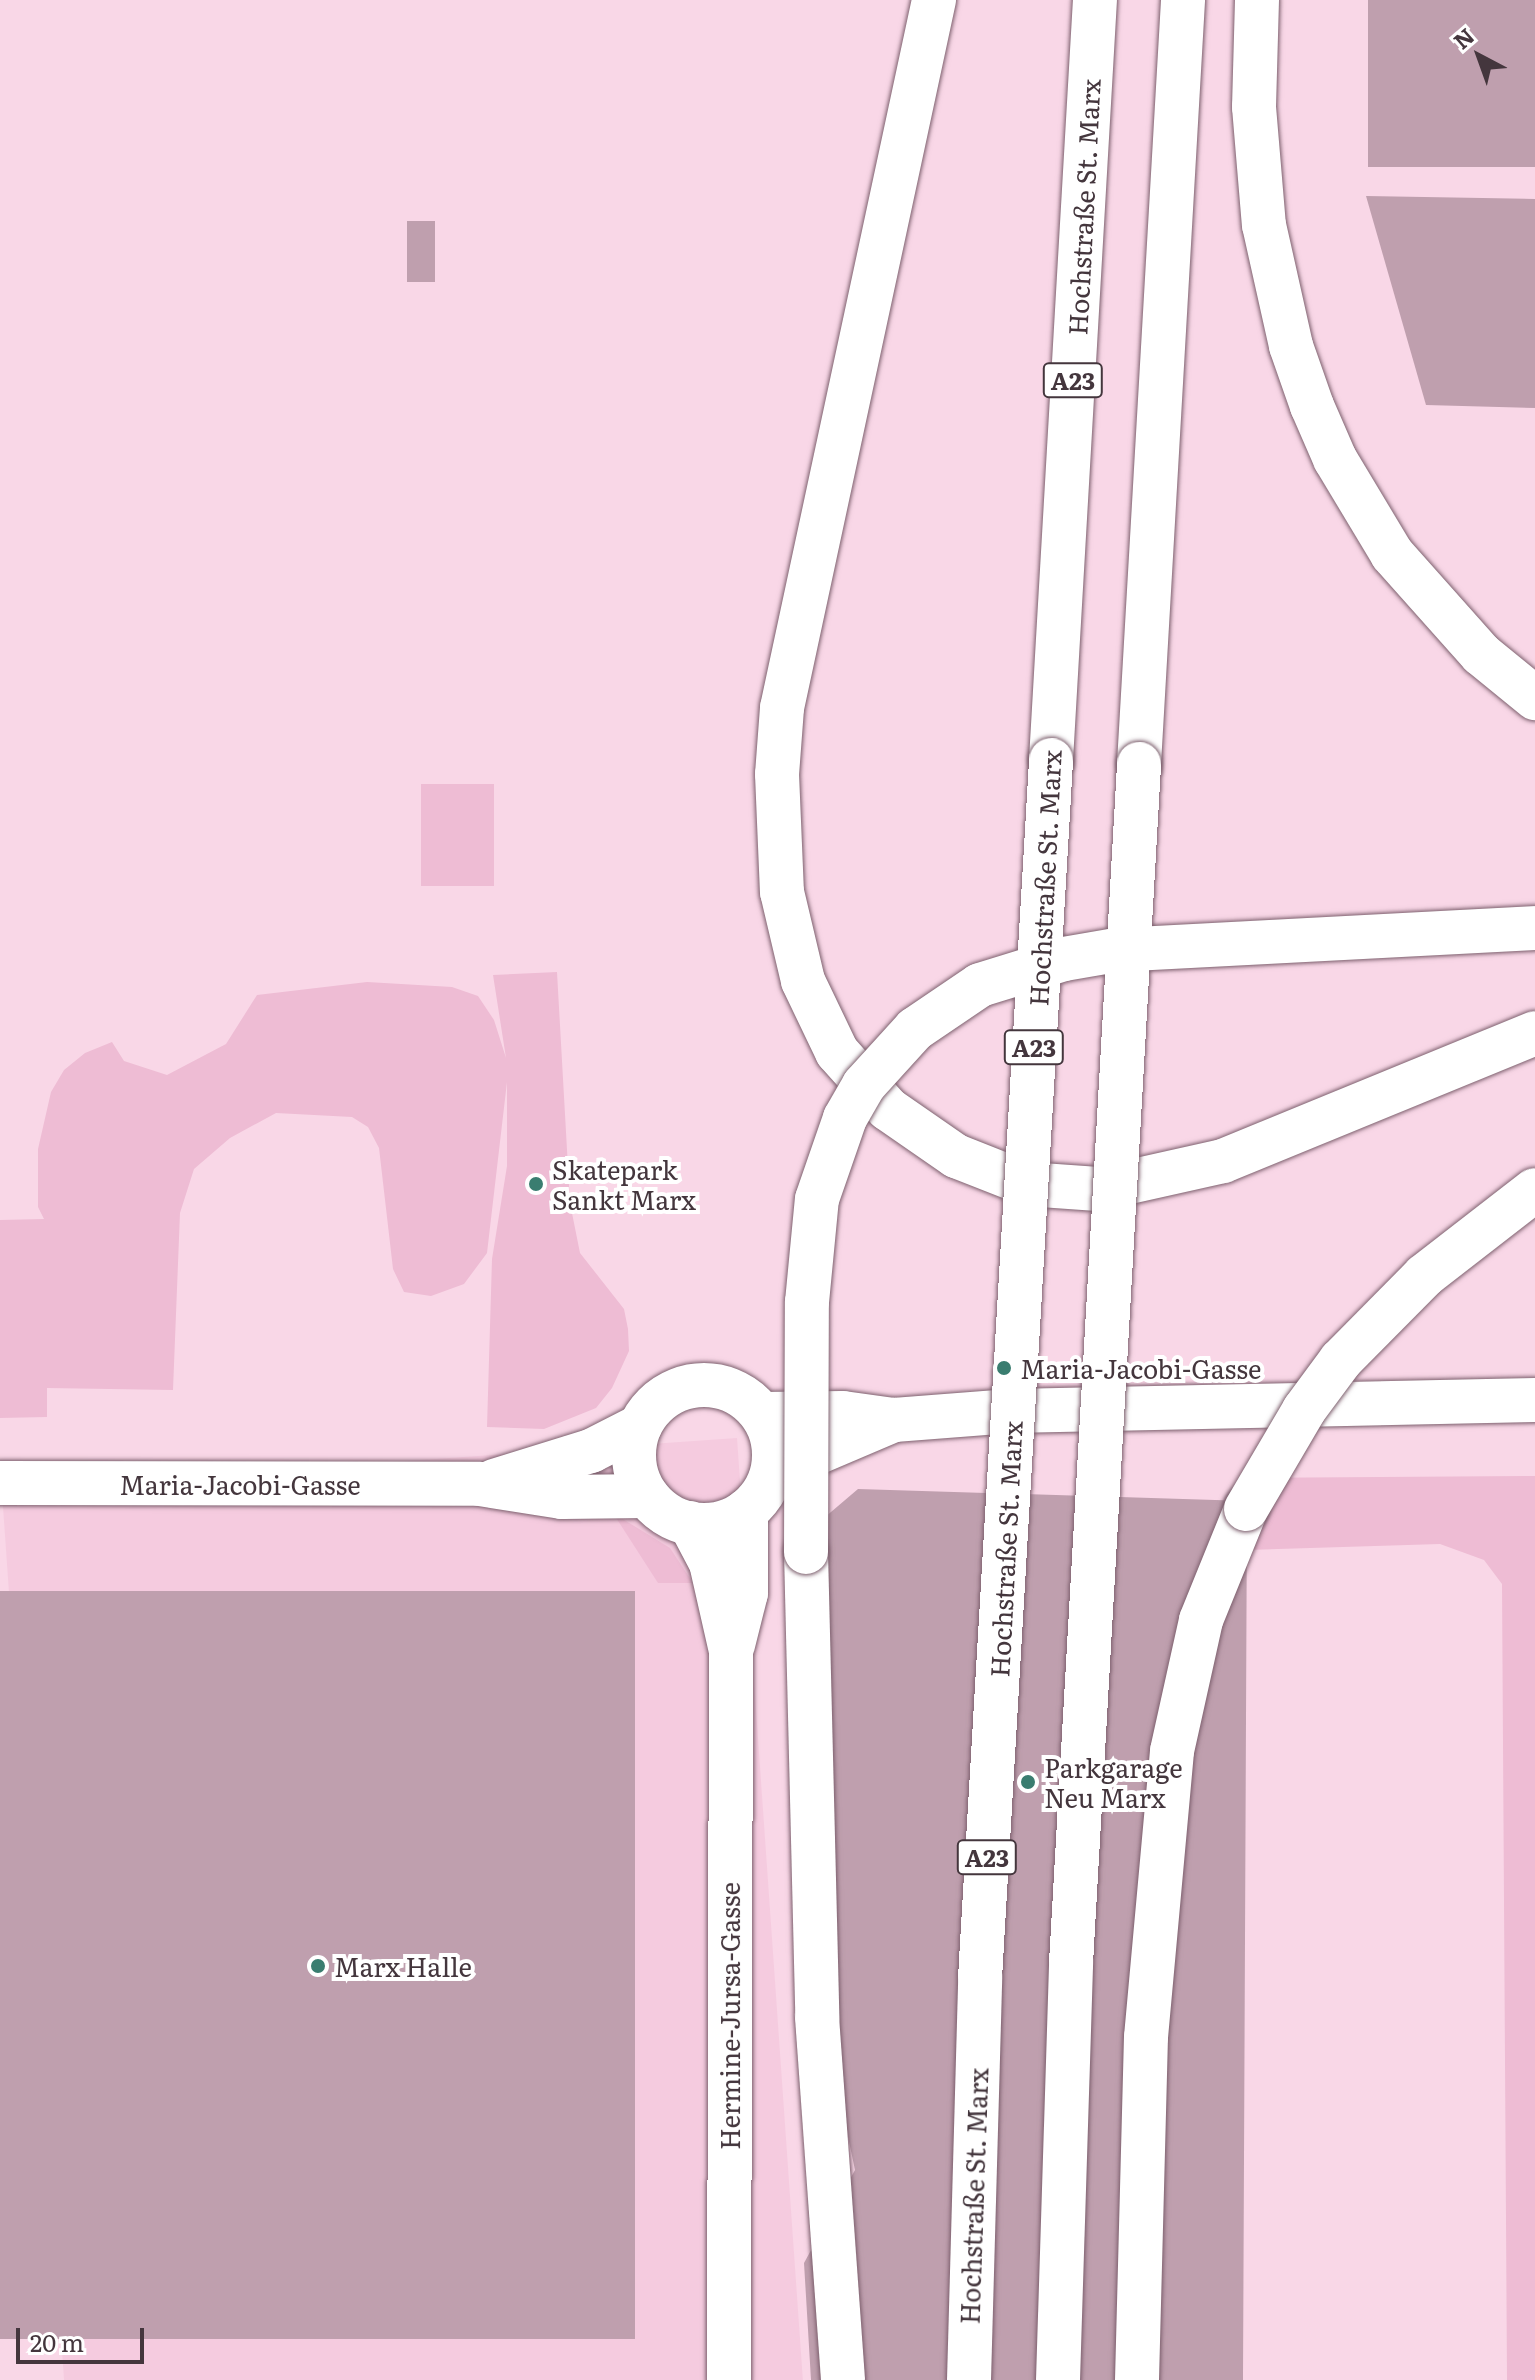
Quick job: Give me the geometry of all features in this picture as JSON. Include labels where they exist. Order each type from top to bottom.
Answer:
[{"type":"main road","points":[[934,0],[782,708],[777,802],[782,892],[803,981],[819,1019],[858,1080],[888,1109],[944,1149],[993,1173],[1027,1184],[1098,1189],[1223,1161],[1535,1033]]},
{"type":"main road","name":"Hochstraße St. Marx","points":[[969,2380],[980,1978],[1095,0]]},
{"type":"main road","points":[[1058,2380],[1071,1963],[1183,0]]},
{"type":"main road","points":[[1257,0],[1254,107],[1264,225],[1283,316],[1312,406],[1335,459],[1392,554],[1481,654],[1535,698]]},
{"type":"main road","points":[[843,2380],[817,2017],[806,1552],[810,1242],[829,1157],[845,1118],[864,1085],[915,1029],[948,1003],[1017,971],[1116,950],[1535,928]]},
{"type":"main road","points":[[1137,2380],[1146,2037],[1157,1876],[1172,1751],[1201,1620],[1221,1562],[1272,1459],[1341,1360],[1424,1276],[1535,1190]]},
{"type":"main road","points":[[757,1496],[773,1440],[762,1414],[729,1388],[698,1385],[668,1395],[640,1426],[635,1466],[647,1496],[659,1509],[690,1523],[722,1523],[757,1496],[793,1463],[894,1420]]},
{"type":"main road","points":[[762,1414],[843,1413],[894,1420],[1011,1411],[1535,1400]]},
{"type":"main road","name":"Maria-Jacobi-Gasse","points":[[480,1484],[579,1455],[640,1426]]},
{"type":"main road","name":"Maria-Jacobi-Gasse","points":[[0,1483],[480,1484],[562,1497],[647,1496]]},
{"type":"main road","name":"Hermine-Jursa-Gasse","points":[[731,1651],[746,1593],[757,1496]]},
{"type":"main road","name":"Hermine-Jursa-Gasse","points":[[690,1523],[711,1563],[731,1651],[729,2380]]},
{"type":"shaded area","points":[[421,784],[494,784],[494,886],[421,886]]},
{"type":"shaded area","points":[[557,972],[570,1203],[580,1253],[624,1309],[628,1329],[629,1351],[612,1388],[596,1408],[544,1429],[487,1427],[492,1259],[507,1166],[507,1082],[487,1253],[464,1284],[431,1296],[404,1292],[393,1269],[379,1148],[368,1127],[352,1117],[276,1113],[230,1138],[194,1169],[180,1213],[173,1390],[47,1388],[47,1417],[0,1418],[0,1220],[44,1219],[38,1207],[38,1149],[51,1092],[64,1070],[85,1053],[112,1042],[124,1061],[167,1075],[226,1044],[257,995],[367,982],[452,987],[478,996],[494,1020],[506,1058],[493,975]]},
{"type":"shaded area","name":"Marx Halle","points":[[737,1438],[803,2380],[64,2380],[2,1489]]},
{"type":"shaded area","points":[[1535,1476],[1535,2380],[1507,2380],[1502,1584],[1484,1560],[1440,1544],[1247,1550],[1248,1478]]},
{"type":"shaded area","points":[[613,1513],[670,1548],[693,1583],[658,1583]]},
{"type":"building","points":[[1368,0],[1535,0],[1535,167],[1368,167]]},
{"type":"building","points":[[1366,196],[1535,199],[1535,408],[1426,405]]},
{"type":"building","points":[[407,221],[435,221],[435,282],[407,282]]},
{"type":"building","name":"Parkgarage Neu Marx","points":[[858,1489],[1247,1501],[1243,2380],[811,2380],[804,2263],[855,2170],[836,2080],[804,1535]]},
{"type":"building","name":"Marx Halle","points":[[0,1591],[635,1591],[635,2339],[0,2339]]},
{"type":"place","name":"Skatepark Sankt Marx","points":[[536,1184]]},
{"type":"place","name":"Maria-Jacobi-Gasse","points":[[1004,1368]]},
{"type":"place","name":"Parkgarage Neu Marx","points":[[1028,1782]]},
{"type":"place","name":"Marx Halle","points":[[318,1966]]}]
